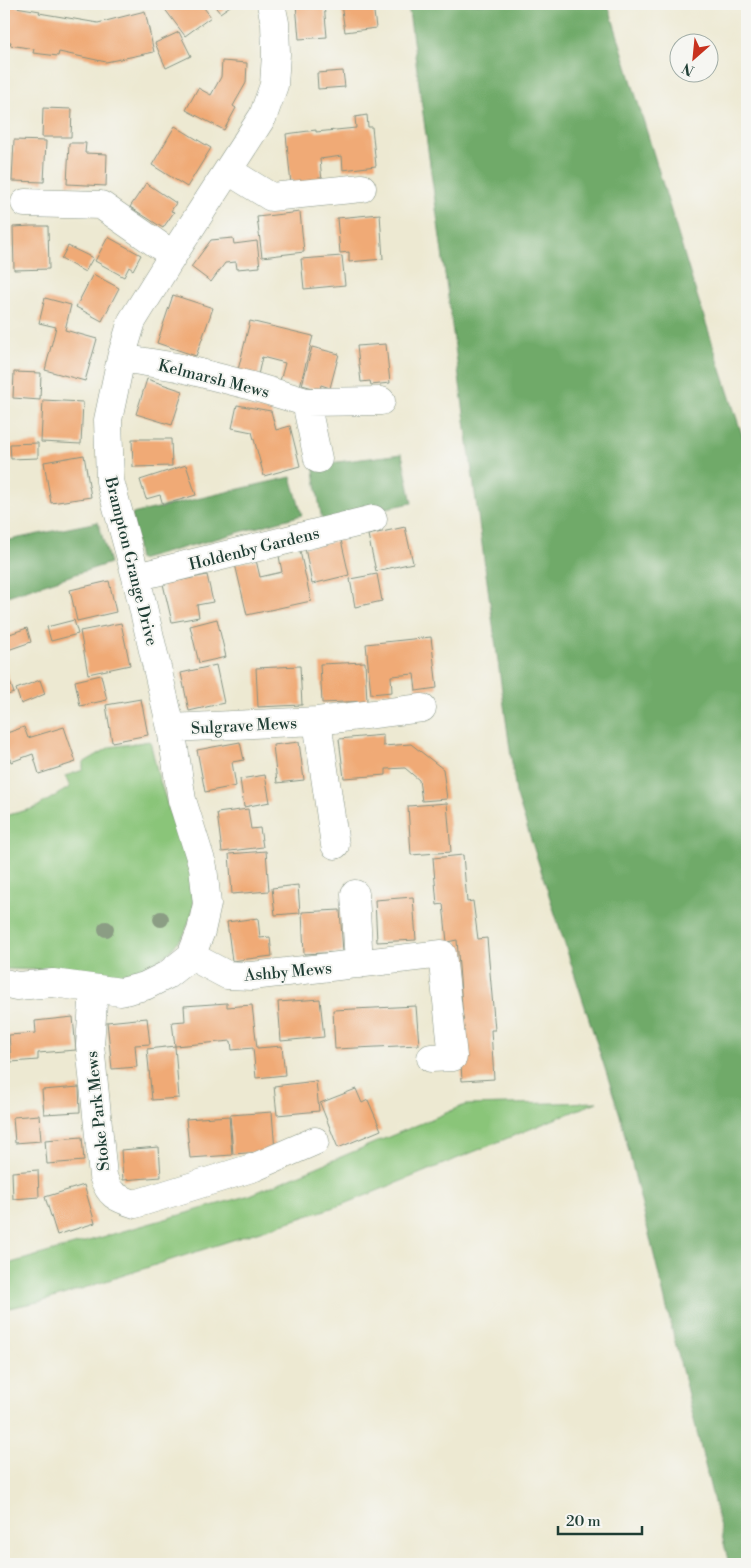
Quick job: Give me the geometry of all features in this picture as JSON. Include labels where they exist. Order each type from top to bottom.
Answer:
[{"type":"street","name":"Brampton Grange Drive","points":[[4,983],[17,986],[54,984],[121,992],[145,986],[168,975],[191,956],[201,931],[207,904],[203,867],[182,800],[171,728],[136,576],[110,481],[108,420],[121,358],[132,321],[172,255],[229,171],[263,116],[274,85],[275,23],[271,4]]},
{"type":"street","points":[[229,171],[271,196],[362,188]]},
{"type":"street","points":[[25,204],[101,205],[172,255]]},
{"type":"street","name":"Kelmarsh Mews","points":[[121,358],[177,367],[306,402],[381,401]]},
{"type":"street","points":[[306,402],[318,459]]},
{"type":"street","name":"Holdenby Gardens","points":[[136,576],[372,519]]},
{"type":"street","name":"Sulgrave Mews","points":[[171,728],[317,721],[422,708]]},
{"type":"street","name":"Sulgrave Mews","points":[[317,721],[335,845]]},
{"type":"street","points":[[355,894],[360,964]]},
{"type":"street","name":"Ashby Mews","points":[[191,956],[227,975],[252,976],[442,954],[453,1057],[431,1058]]},
{"type":"street","name":"Stoke Park Mews","points":[[94,989],[90,1045],[103,1176],[107,1190],[120,1199],[135,1204],[255,1167],[315,1140]]},
{"type":"green space","points":[[408,4],[608,4],[692,280],[747,450],[747,1564],[729,1564],[620,1115],[516,793]]},
{"type":"green space","points":[[402,454],[412,503],[322,521],[313,465]]},
{"type":"green space","points":[[291,477],[302,515],[139,560],[132,514]]},
{"type":"green space","points":[[98,522],[110,563],[4,597],[4,541]]},
{"type":"green space","points":[[150,741],[158,775],[176,831],[191,865],[194,907],[185,933],[168,954],[144,970],[122,979],[49,970],[4,968],[4,816],[35,808],[70,787],[65,776],[83,770],[83,763],[110,747]]},
{"type":"green space","points":[[597,1102],[347,1203],[47,1300],[4,1309],[4,1265],[250,1195],[465,1105]]},
{"type":"building","points":[[4,4],[18,5],[16,7],[40,11],[39,13],[98,23],[145,11],[154,52],[106,62],[59,52],[58,56],[33,53],[34,49],[10,45],[11,42],[4,41]]},
{"type":"building","points":[[161,4],[201,4],[211,17],[185,36]]},
{"type":"building","points":[[213,4],[233,4],[220,13]]},
{"type":"building","points":[[296,4],[324,4],[327,37],[299,39]]},
{"type":"building","points":[[341,4],[373,4],[376,28],[345,32]]},
{"type":"building","points":[[179,32],[191,56],[166,68],[155,43]]},
{"type":"building","points":[[222,61],[247,63],[246,83],[233,106],[236,108],[224,130],[186,110],[198,88],[211,95],[221,77]]},
{"type":"building","points":[[343,71],[345,87],[318,89],[317,73]]},
{"type":"building","points":[[43,108],[72,109],[71,137],[42,137]]},
{"type":"building","points":[[367,115],[368,127],[372,127],[376,166],[343,170],[342,156],[320,159],[322,182],[291,185],[286,134],[356,128],[355,117]]},
{"type":"building","points":[[175,126],[211,148],[187,187],[152,165]]},
{"type":"building","points":[[14,140],[46,141],[44,182],[12,181]]},
{"type":"building","points":[[69,143],[86,143],[85,153],[107,154],[106,186],[67,184]]},
{"type":"building","points":[[146,183],[176,203],[171,211],[174,212],[163,228],[130,207]]},
{"type":"building","points":[[300,212],[304,252],[262,257],[257,217]]},
{"type":"building","points":[[380,214],[383,259],[349,262],[349,252],[340,253],[337,218]]},
{"type":"building","points":[[48,226],[49,269],[14,270],[13,227]]},
{"type":"building","points":[[108,237],[141,255],[133,270],[129,267],[124,277],[95,261]]},
{"type":"building","points":[[233,238],[234,244],[257,241],[260,267],[237,269],[236,262],[225,263],[211,282],[191,267],[211,240]]},
{"type":"building","points":[[68,246],[93,258],[85,272],[61,259]]},
{"type":"building","points":[[342,256],[345,285],[304,289],[301,259]]},
{"type":"building","points":[[93,274],[119,288],[102,321],[76,307]]},
{"type":"building","points":[[173,295],[213,308],[196,356],[157,343]]},
{"type":"building","points":[[45,298],[71,305],[65,330],[97,339],[85,381],[45,370],[56,327],[39,323]]},
{"type":"building","points":[[250,321],[313,336],[300,386],[280,381],[285,363],[262,357],[258,375],[238,370]]},
{"type":"building","points":[[386,344],[390,383],[371,385],[370,381],[361,382],[357,346]]},
{"type":"building","points":[[312,347],[339,354],[330,388],[321,385],[320,390],[302,385]]},
{"type":"building","points":[[14,372],[41,373],[40,400],[13,398]]},
{"type":"building","points":[[147,379],[183,391],[172,425],[136,414]]},
{"type":"building","points":[[43,400],[83,402],[81,444],[41,442]]},
{"type":"building","points":[[237,405],[271,411],[276,430],[290,426],[300,466],[264,476],[252,432],[232,428]]},
{"type":"building","points":[[132,439],[171,439],[172,466],[133,467]]},
{"type":"building","points":[[38,443],[38,458],[11,459],[10,444]]},
{"type":"building","points":[[84,455],[91,497],[51,503],[44,462]]},
{"type":"building","points":[[186,465],[196,495],[163,505],[160,495],[146,499],[140,480]]},
{"type":"building","points":[[405,527],[413,563],[376,571],[368,535]]},
{"type":"building","points":[[341,540],[349,575],[312,584],[305,548]]},
{"type":"building","points":[[300,551],[311,601],[247,615],[235,564],[256,560],[260,577],[282,572],[279,556]]},
{"type":"building","points":[[377,574],[382,601],[355,607],[350,579]]},
{"type":"building","points":[[207,575],[213,602],[197,605],[199,617],[172,622],[163,584]]},
{"type":"building","points":[[109,581],[116,612],[77,621],[70,590]]},
{"type":"building","points":[[217,619],[226,657],[199,663],[190,626]]},
{"type":"building","points":[[74,620],[78,634],[51,641],[47,627]]},
{"type":"building","points":[[121,623],[130,665],[88,674],[80,631]]},
{"type":"building","points":[[27,628],[31,642],[5,651],[4,636]]},
{"type":"building","points":[[431,637],[437,688],[416,691],[414,674],[391,676],[392,692],[371,694],[366,644]]},
{"type":"building","points":[[365,662],[367,701],[322,703],[320,664]]},
{"type":"building","points":[[216,665],[224,703],[189,711],[181,673]]},
{"type":"building","points":[[4,666],[14,693],[4,696]]},
{"type":"building","points":[[300,666],[302,705],[258,707],[256,668]]},
{"type":"building","points":[[101,675],[107,700],[80,706],[75,681]]},
{"type":"building","points":[[40,680],[45,694],[21,704],[16,689]]},
{"type":"building","points":[[141,699],[148,735],[112,742],[106,705]]},
{"type":"building","points":[[24,727],[28,738],[64,727],[76,762],[39,774],[33,754],[11,762],[4,742],[4,734]]},
{"type":"building","points":[[383,735],[383,746],[411,744],[443,769],[447,799],[422,801],[419,780],[405,768],[386,769],[386,775],[344,778],[339,739]]},
{"type":"building","points":[[240,742],[244,760],[232,762],[236,786],[205,792],[197,750]]},
{"type":"building","points":[[299,742],[304,780],[277,783],[273,745]]},
{"type":"building","points":[[4,763],[7,763],[5,780],[4,780]]},
{"type":"building","points":[[265,775],[270,802],[244,807],[240,779]]},
{"type":"building","points":[[447,803],[451,852],[411,855],[408,806]]},
{"type":"building","points":[[248,809],[251,829],[260,828],[263,847],[222,852],[217,813]]},
{"type":"building","points":[[266,851],[269,891],[232,894],[229,854]]},
{"type":"building","points":[[463,855],[467,902],[473,901],[478,939],[487,938],[495,1030],[491,1030],[494,1079],[462,1081],[459,1032],[464,1032],[457,940],[447,942],[443,904],[437,905],[433,858]]},
{"type":"building","points":[[298,885],[300,913],[275,915],[272,888]]},
{"type":"building","points":[[413,897],[416,940],[377,942],[375,900]]},
{"type":"building","points":[[340,910],[343,952],[304,954],[302,912]]},
{"type":"building","points":[[258,918],[260,938],[270,937],[272,956],[232,961],[227,922]]},
{"type":"building","points":[[320,999],[324,1037],[281,1041],[278,1002]]},
{"type":"building","points":[[227,1003],[227,1007],[252,1005],[257,1048],[282,1046],[285,1075],[256,1078],[253,1048],[232,1050],[231,1041],[175,1046],[172,1022],[185,1021],[184,1006]]},
{"type":"building","points":[[416,1006],[419,1045],[335,1049],[333,1010]]},
{"type":"building","points":[[73,1017],[76,1050],[38,1053],[38,1060],[11,1062],[9,1035],[36,1033],[35,1021]]},
{"type":"building","points":[[147,1018],[150,1044],[135,1045],[137,1067],[112,1069],[107,1022]]},
{"type":"building","points":[[4,1029],[7,1047],[4,1047]]},
{"type":"building","points":[[175,1046],[179,1098],[152,1100],[147,1049]]},
{"type":"building","points":[[316,1081],[319,1111],[277,1115],[274,1086]]},
{"type":"building","points":[[79,1087],[80,1112],[44,1114],[42,1090]]},
{"type":"building","points":[[356,1089],[362,1103],[368,1100],[381,1130],[338,1148],[320,1103]]},
{"type":"building","points":[[272,1112],[275,1151],[233,1154],[230,1115]]},
{"type":"building","points":[[39,1115],[41,1141],[15,1143],[13,1117]]},
{"type":"building","points":[[229,1116],[232,1155],[190,1158],[186,1119]]},
{"type":"building","points":[[82,1137],[84,1161],[47,1164],[45,1140]]},
{"type":"building","points":[[159,1147],[161,1177],[123,1180],[121,1150]]},
{"type":"building","points":[[38,1170],[39,1197],[13,1199],[12,1172]]},
{"type":"building","points":[[84,1185],[95,1223],[57,1235],[45,1197]]}]
